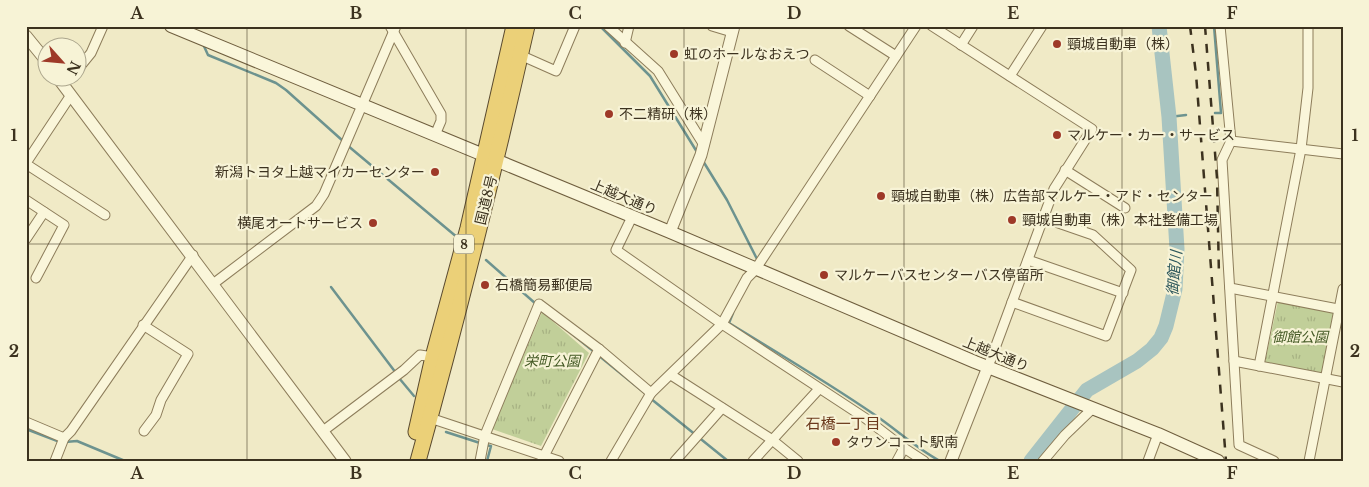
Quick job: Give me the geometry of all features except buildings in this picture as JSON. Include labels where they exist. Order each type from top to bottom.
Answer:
[{"type":"highway","name":"国道8号","points":[[418,461],[430,418],[490,157],[514,26]]},
{"type":"highway","name":"国道8号","points":[[409,461],[433,357],[468,228],[527,26]]},
{"type":"main road","name":"上越大通り","points":[[171,26],[435,134],[1089,408]]},
{"type":"main road","points":[[1089,408],[1158,434],[1218,461]]},
{"type":"street","points":[[88,56],[102,26]]},
{"type":"street","points":[[520,55],[556,71],[575,26]]},
{"type":"street","points":[[608,26],[658,71],[704,145]]},
{"type":"street","points":[[625,43],[629,26]]},
{"type":"street","points":[[670,232],[701,155],[733,29],[712,26]]},
{"type":"street","points":[[849,26],[896,56]]},
{"type":"street","points":[[611,461],[651,393],[722,324],[747,278],[756,270],[916,26]]},
{"type":"street","points":[[932,26],[1092,130],[1054,189],[951,461]]},
{"type":"street","points":[[961,45],[973,26]]},
{"type":"street","points":[[1010,76],[1042,26]]},
{"type":"street","points":[[1220,26],[1231,141],[1222,160],[1239,445],[1274,461]]},
{"type":"street","points":[[1259,366],[1301,149],[1308,88],[1308,26]]},
{"type":"street","points":[[213,284],[316,206],[324,194],[363,106],[393,28]]},
{"type":"street","points":[[393,28],[441,114],[441,121],[435,134]]},
{"type":"street","points":[[26,36],[38,51]]},
{"type":"street","points":[[815,60],[870,96]]},
{"type":"street","points":[[68,88],[71,96],[193,256],[345,461]]},
{"type":"street","points":[[71,96],[26,164],[105,215]]},
{"type":"street","points":[[1231,141],[1343,154]]},
{"type":"street","points":[[1065,170],[1125,208]]},
{"type":"street","points":[[26,200],[64,225],[36,278]]},
{"type":"street","points":[[26,239],[44,212]]},
{"type":"street","points":[[632,217],[616,250],[722,324],[880,429],[924,461]]},
{"type":"street","points":[[1012,302],[1106,336],[1123,293],[1131,270],[1093,235],[1044,218]]},
{"type":"street","points":[[56,461],[64,438],[71,431],[143,325],[193,256]]},
{"type":"street","points":[[1028,260],[1123,293]]},
{"type":"street","points":[[1230,288],[1341,310]]},
{"type":"street","points":[[1309,461],[1341,310],[1343,289]]},
{"type":"street","points":[[480,461],[485,435],[539,304],[599,349],[651,393]]},
{"type":"street","points":[[143,325],[188,354],[161,400],[156,415],[144,431]]},
{"type":"street","points":[[543,458],[599,349]]},
{"type":"street","points":[[323,431],[404,370],[420,354],[433,357]]},
{"type":"street","points":[[1234,361],[1343,382]]},
{"type":"street","points":[[671,375],[771,439],[798,461]]},
{"type":"street","points":[[752,461],[819,389]]},
{"type":"street","points":[[674,461],[722,408]]},
{"type":"street","points":[[1043,461],[1089,408]]},
{"type":"street","points":[[430,418],[485,435],[543,458],[559,461]]},
{"type":"street","points":[[26,422],[64,438]]},
{"type":"street","points":[[1148,461],[1158,434]]},
{"type":"street","points":[[897,461],[904,448]]},
{"type":"green space","name":"御館公園","points":[[1278,301],[1335,313],[1323,373],[1265,362]]},
{"type":"green space","name":"栄町公園","points":[[542,312],[589,353],[541,446],[492,429]]},
{"type":"waterway","points":[[600,26],[650,76],[697,152]]},
{"type":"waterway","name":"御館川","points":[[1031,461],[1087,390],[1137,361],[1152,349],[1161,338],[1166,326],[1175,289],[1177,249],[1169,117],[1159,26]]},
{"type":"waterway","points":[[1214,26],[1221,113],[1215,113]]},
{"type":"waterway","points":[[203,44],[208,55],[276,83],[343,141]]},
{"type":"waterway","points":[[1169,117],[1186,115]]},
{"type":"waterway","points":[[347,145],[458,238]]},
{"type":"waterway","points":[[703,161],[727,200],[758,261]]},
{"type":"waterway","points":[[486,260],[536,304]]},
{"type":"waterway","points":[[331,287],[396,373]]},
{"type":"waterway","points":[[733,313],[729,323],[839,391],[940,461]]},
{"type":"waterway","points":[[571,333],[646,394]]},
{"type":"waterway","points":[[399,378],[414,396]]},
{"type":"waterway","points":[[650,398],[728,461]]},
{"type":"waterway","points":[[26,429],[60,442]]},
{"type":"waterway","points":[[446,432],[480,443]]},
{"type":"waterway","points":[[65,442],[77,441],[125,461]]},
{"type":"waterway","points":[[485,445],[491,446],[487,461]]},
{"type":"railway","points":[[1190,26],[1196,74],[1226,461]]},
{"type":"railway","points":[[1205,26],[1217,178],[1219,277]]},
{"type":"place","name":"頸城自動車（株）","points":[[1057,44]]},
{"type":"place","name":"虹のホールなおえつ","points":[[674,54]]},
{"type":"place","name":"不二精研（株）","points":[[609,114]]},
{"type":"place","name":"マルケー・カー・サービス","points":[[1057,135]]},
{"type":"place","name":"新潟トヨタ上越マイカーセンター","points":[[435,172]]},
{"type":"place","name":"頸城自動車（株）広告部マルケー・アド・センター","points":[[881,196]]},
{"type":"place","name":"頸城自動車（株）本社整備工場","points":[[1012,220]]},
{"type":"place","name":"横尾オートサービス","points":[[373,223]]},
{"type":"place","name":"マルケーバスセンターバス停留所","points":[[824,275]]},
{"type":"place","name":"石橋簡易郵便局","points":[[485,285]]},
{"type":"place","name":"タウンコート駅南","points":[[836,442]]},
{"type":"district","name":"石橋一丁目","points":[[843,423]]}]
